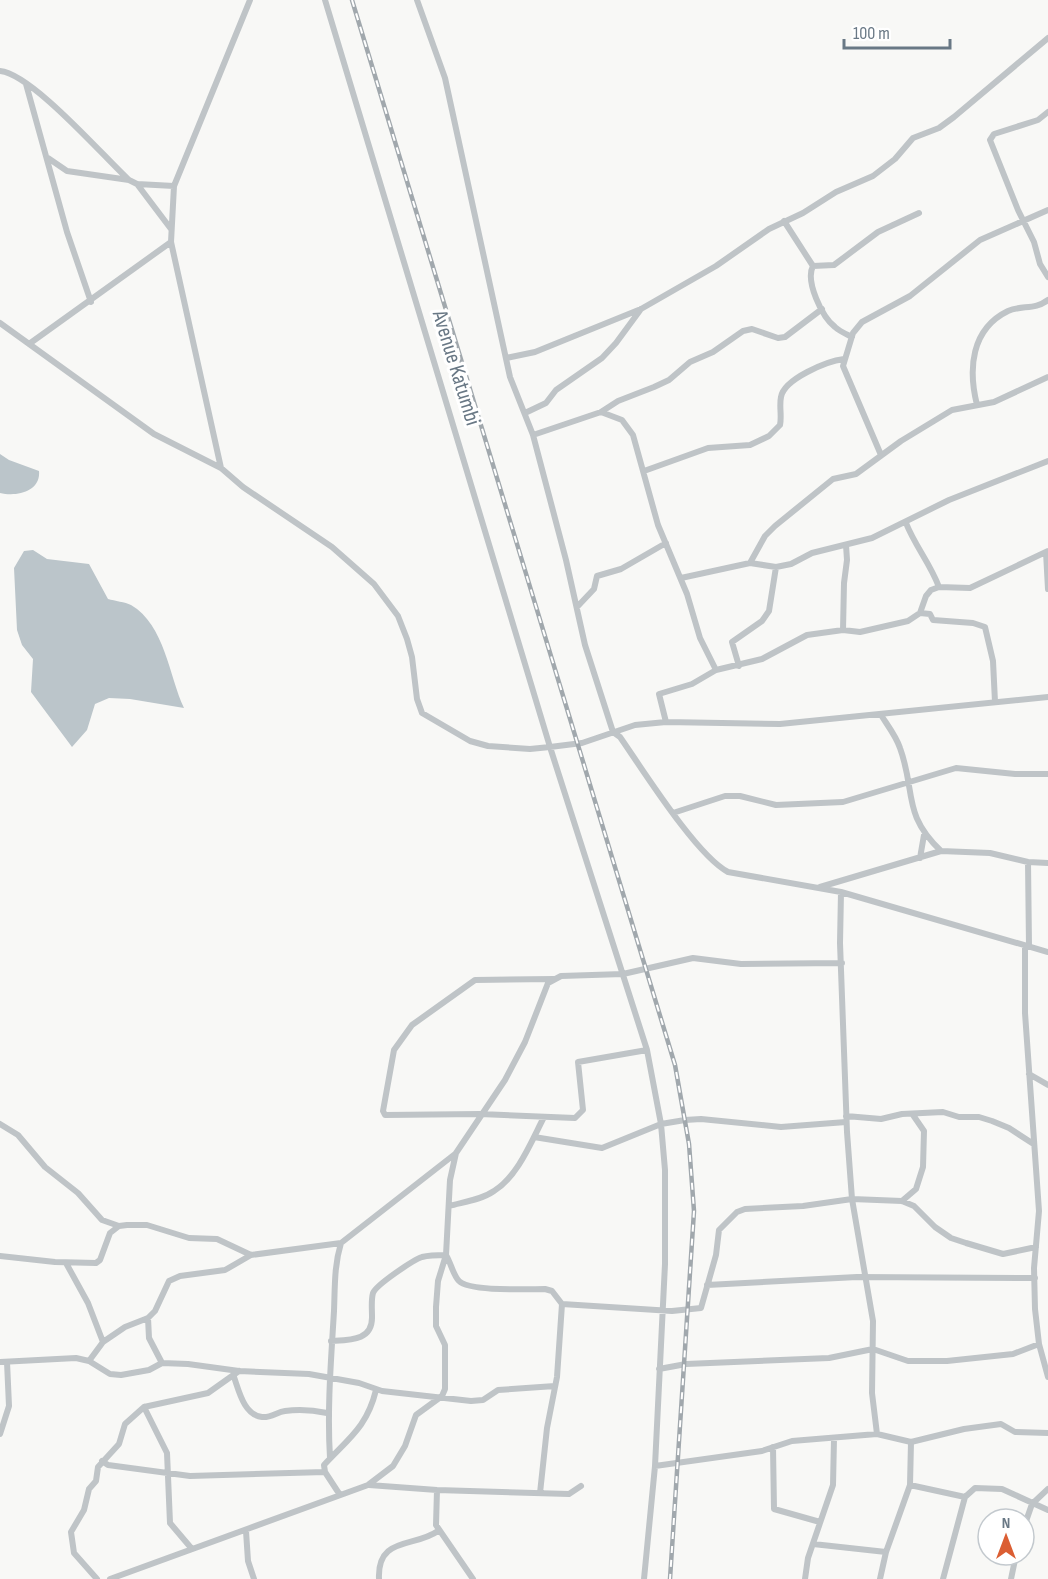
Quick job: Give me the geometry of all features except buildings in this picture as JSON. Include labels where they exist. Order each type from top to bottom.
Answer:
[{"type":"street","points":[[221,468],[171,242],[171,229],[174,186],[250,0]]},
{"type":"street","name":"Avenue Katumbi","points":[[325,0],[550,747],[647,1050],[662,1124],[666,1197],[663,1308],[655,1466],[644,1579]]},
{"type":"street","points":[[417,0],[445,78],[506,358],[533,435],[585,645],[613,732],[620,737],[673,813],[716,865],[728,872],[841,892],[1048,952]]},
{"type":"street","points":[[506,358],[535,352],[641,309],[716,266],[769,229],[803,213],[836,192],[873,176],[896,159],[913,138],[939,128],[954,117],[1048,38]]},
{"type":"street","points":[[0,71],[15,75],[27,84],[80,130],[129,180]]},
{"type":"street","points":[[27,84],[67,232],[91,302]]},
{"type":"street","points":[[1048,112],[1038,120],[994,134],[990,140],[1034,242],[1040,264],[1048,277]]},
{"type":"street","points":[[48,158],[67,171],[129,180],[137,184],[174,186]]},
{"type":"street","points":[[137,184],[171,229]]},
{"type":"street","points":[[881,455],[847,376],[844,359],[852,337],[862,322],[910,296],[980,240],[1048,210]]},
{"type":"street","points":[[813,266],[834,266],[878,232],[919,213]]},
{"type":"street","points":[[784,221],[813,266],[810,283],[822,309],[834,327],[852,337]]},
{"type":"street","points":[[29,344],[91,302],[171,242]]},
{"type":"street","points":[[977,405],[972,361],[979,337],[1010,310],[1040,306],[1048,300]]},
{"type":"street","points":[[525,413],[546,403],[556,390],[602,358],[641,309]]},
{"type":"street","points":[[533,435],[601,412],[618,401],[669,380],[690,362],[713,352],[743,331],[752,329],[778,338],[785,337],[822,309]]},
{"type":"street","points":[[0,323],[154,434],[221,468],[243,487],[332,547],[374,584],[398,616],[407,639],[412,657],[417,699],[422,713],[470,741],[488,746],[530,749],[582,743],[635,724],[666,722],[780,724],[1048,697]]},
{"type":"street","points":[[644,471],[708,448],[758,442],[780,425],[780,399],[790,384],[818,367],[844,359]]},
{"type":"street","points":[[750,563],[765,536],[804,500],[832,480],[856,474],[881,455],[952,410],[1014,394],[1048,377]]},
{"type":"street","points":[[601,412],[622,420],[629,426],[658,525],[681,578],[691,614],[716,670]]},
{"type":"street","points":[[681,578],[750,563],[776,567],[791,564],[812,552],[882,535],[949,500],[1048,461]]},
{"type":"street","points":[[906,523],[914,544],[931,566],[939,587]]},
{"type":"street","points":[[577,607],[594,589],[597,576],[621,568],[666,543]]},
{"type":"street","points":[[843,630],[844,582],[848,560],[846,545]]},
{"type":"street","points":[[666,722],[659,694],[692,684],[716,670],[762,659],[807,635],[843,630],[860,632],[908,621],[920,613],[926,596],[939,587],[970,588],[1047,551],[1048,589]]},
{"type":"street","points":[[739,666],[732,642],[762,621],[769,611],[776,567]]},
{"type":"street","points":[[920,613],[930,614],[933,620],[973,623],[985,627],[993,661],[995,702]]},
{"type":"street","points":[[881,715],[901,749],[917,822],[924,835],[941,851]]},
{"type":"street","points":[[673,813],[724,796],[740,796],[776,805],[843,802],[956,768],[1016,774],[1048,774]]},
{"type":"street","points":[[920,858],[924,835]]},
{"type":"street","points":[[817,888],[941,851],[990,853],[1028,862],[1048,863]]},
{"type":"street","points":[[1028,862],[1024,994],[1032,1143],[1039,1196],[1035,1278],[1048,1377]]},
{"type":"street","points":[[841,892],[846,1119],[852,1199],[873,1321],[872,1393],[877,1434]]},
{"type":"street","points":[[647,1050],[578,1062],[583,1110],[569,1119],[480,1114],[385,1115],[383,1111],[394,1050],[412,1025],[475,980],[623,975],[693,958],[741,964],[842,963]]},
{"type":"street","points":[[89,1361],[103,1342],[125,1327],[148,1318],[159,1306],[169,1281],[172,1279],[225,1270],[251,1255],[341,1243],[417,1186],[456,1153],[480,1114],[505,1080],[525,1042],[548,983],[554,979]]},
{"type":"street","points":[[1029,1074],[1048,1086]]},
{"type":"street","points":[[534,1137],[602,1148],[662,1124],[701,1119],[781,1127],[846,1119],[881,1119],[943,1112],[959,1117],[979,1117],[1009,1128],[1032,1143]]},
{"type":"street","points":[[902,1201],[916,1190],[923,1167],[924,1131],[913,1114]]},
{"type":"street","points":[[449,1206],[483,1196],[500,1186],[519,1164],[544,1118]]},
{"type":"street","points":[[0,1124],[18,1136],[51,1173],[78,1193],[102,1220],[119,1226],[147,1225],[189,1238],[217,1239],[251,1255]]},
{"type":"street","points":[[110,1579],[368,1485],[393,1466],[419,1412],[442,1396],[446,1363],[445,1345],[435,1326],[438,1281],[446,1256],[450,1180],[456,1153]]},
{"type":"street","points":[[562,1304],[690,1311],[701,1308],[716,1255],[719,1230],[737,1212],[852,1199],[902,1201],[914,1206],[935,1227],[951,1238],[1003,1254],[1036,1247]]},
{"type":"street","points":[[0,1256],[66,1263],[98,1262],[106,1239],[119,1226]]},
{"type":"street","points":[[330,1458],[327,1413],[336,1261],[341,1243]]},
{"type":"street","points":[[446,1256],[458,1280],[463,1284],[496,1288],[544,1289],[552,1291],[562,1304],[555,1386],[545,1444],[540,1493]]},
{"type":"street","points":[[331,1341],[362,1338],[369,1332],[373,1322],[374,1291],[381,1282],[420,1258],[446,1256]]},
{"type":"street","points":[[66,1263],[88,1303],[103,1342]]},
{"type":"street","points":[[706,1285],[864,1277],[1035,1278]]},
{"type":"street","points":[[148,1318],[149,1338],[162,1363]]},
{"type":"street","points":[[659,1369],[686,1364],[829,1358],[873,1349],[908,1361],[947,1361],[1013,1354],[1043,1348]]},
{"type":"street","points":[[0,1434],[9,1406],[3,1362],[67,1357],[89,1361],[100,1370],[121,1375],[137,1373],[162,1363],[239,1371],[309,1374],[359,1383],[376,1390],[471,1401],[483,1400],[498,1390],[555,1386]]},
{"type":"street","points":[[97,1579],[74,1553],[71,1532],[84,1510],[89,1489],[96,1480],[102,1461],[119,1444],[125,1424],[144,1407],[208,1393],[234,1377],[239,1371]]},
{"type":"street","points":[[234,1377],[242,1399],[254,1414],[263,1417],[283,1411],[310,1410],[327,1413]]},
{"type":"street","points":[[102,1461],[108,1465],[190,1476],[212,1473],[314,1473],[324,1468],[330,1458],[362,1425],[370,1412],[376,1390]]},
{"type":"street","points":[[144,1407],[167,1453],[170,1523],[192,1549]]},
{"type":"street","points":[[655,1466],[679,1464],[773,1447],[792,1441],[877,1434],[911,1442],[964,1429],[1001,1424],[1015,1432],[1048,1433]]},
{"type":"street","points":[[805,1579],[813,1544],[833,1485],[834,1439]]},
{"type":"street","points":[[880,1579],[886,1552],[910,1485],[911,1442]]},
{"type":"street","points":[[773,1447],[774,1509],[820,1522]]},
{"type":"street","points":[[324,1468],[340,1495]]},
{"type":"street","points":[[368,1485],[438,1490],[569,1494],[581,1486]]},
{"type":"street","points":[[910,1485],[965,1497]]},
{"type":"street","points":[[943,1579],[965,1497],[975,1488],[1010,1491],[1048,1510]]},
{"type":"street","points":[[1031,1507],[1048,1489]]},
{"type":"street","points":[[438,1490],[435,1509],[438,1531],[473,1579]]},
{"type":"street","points":[[246,1531],[248,1561],[254,1579]]},
{"type":"street","points":[[379,1579],[381,1560],[388,1550],[438,1531]]},
{"type":"street","points":[[813,1544],[886,1552]]},
{"type":"shaded area","points":[[0,454],[9,460],[39,471],[36,484],[20,493],[0,493]]},
{"type":"shaded area","points":[[33,550],[47,559],[89,564],[108,599],[131,605],[142,614],[152,625],[159,638],[184,708],[109,698],[95,704],[87,730],[72,747],[31,692],[33,659],[22,645],[17,630],[14,568],[24,551]]},
{"type":"railway","points":[[352,0],[675,1065],[689,1144],[694,1211],[670,1579]]}]
